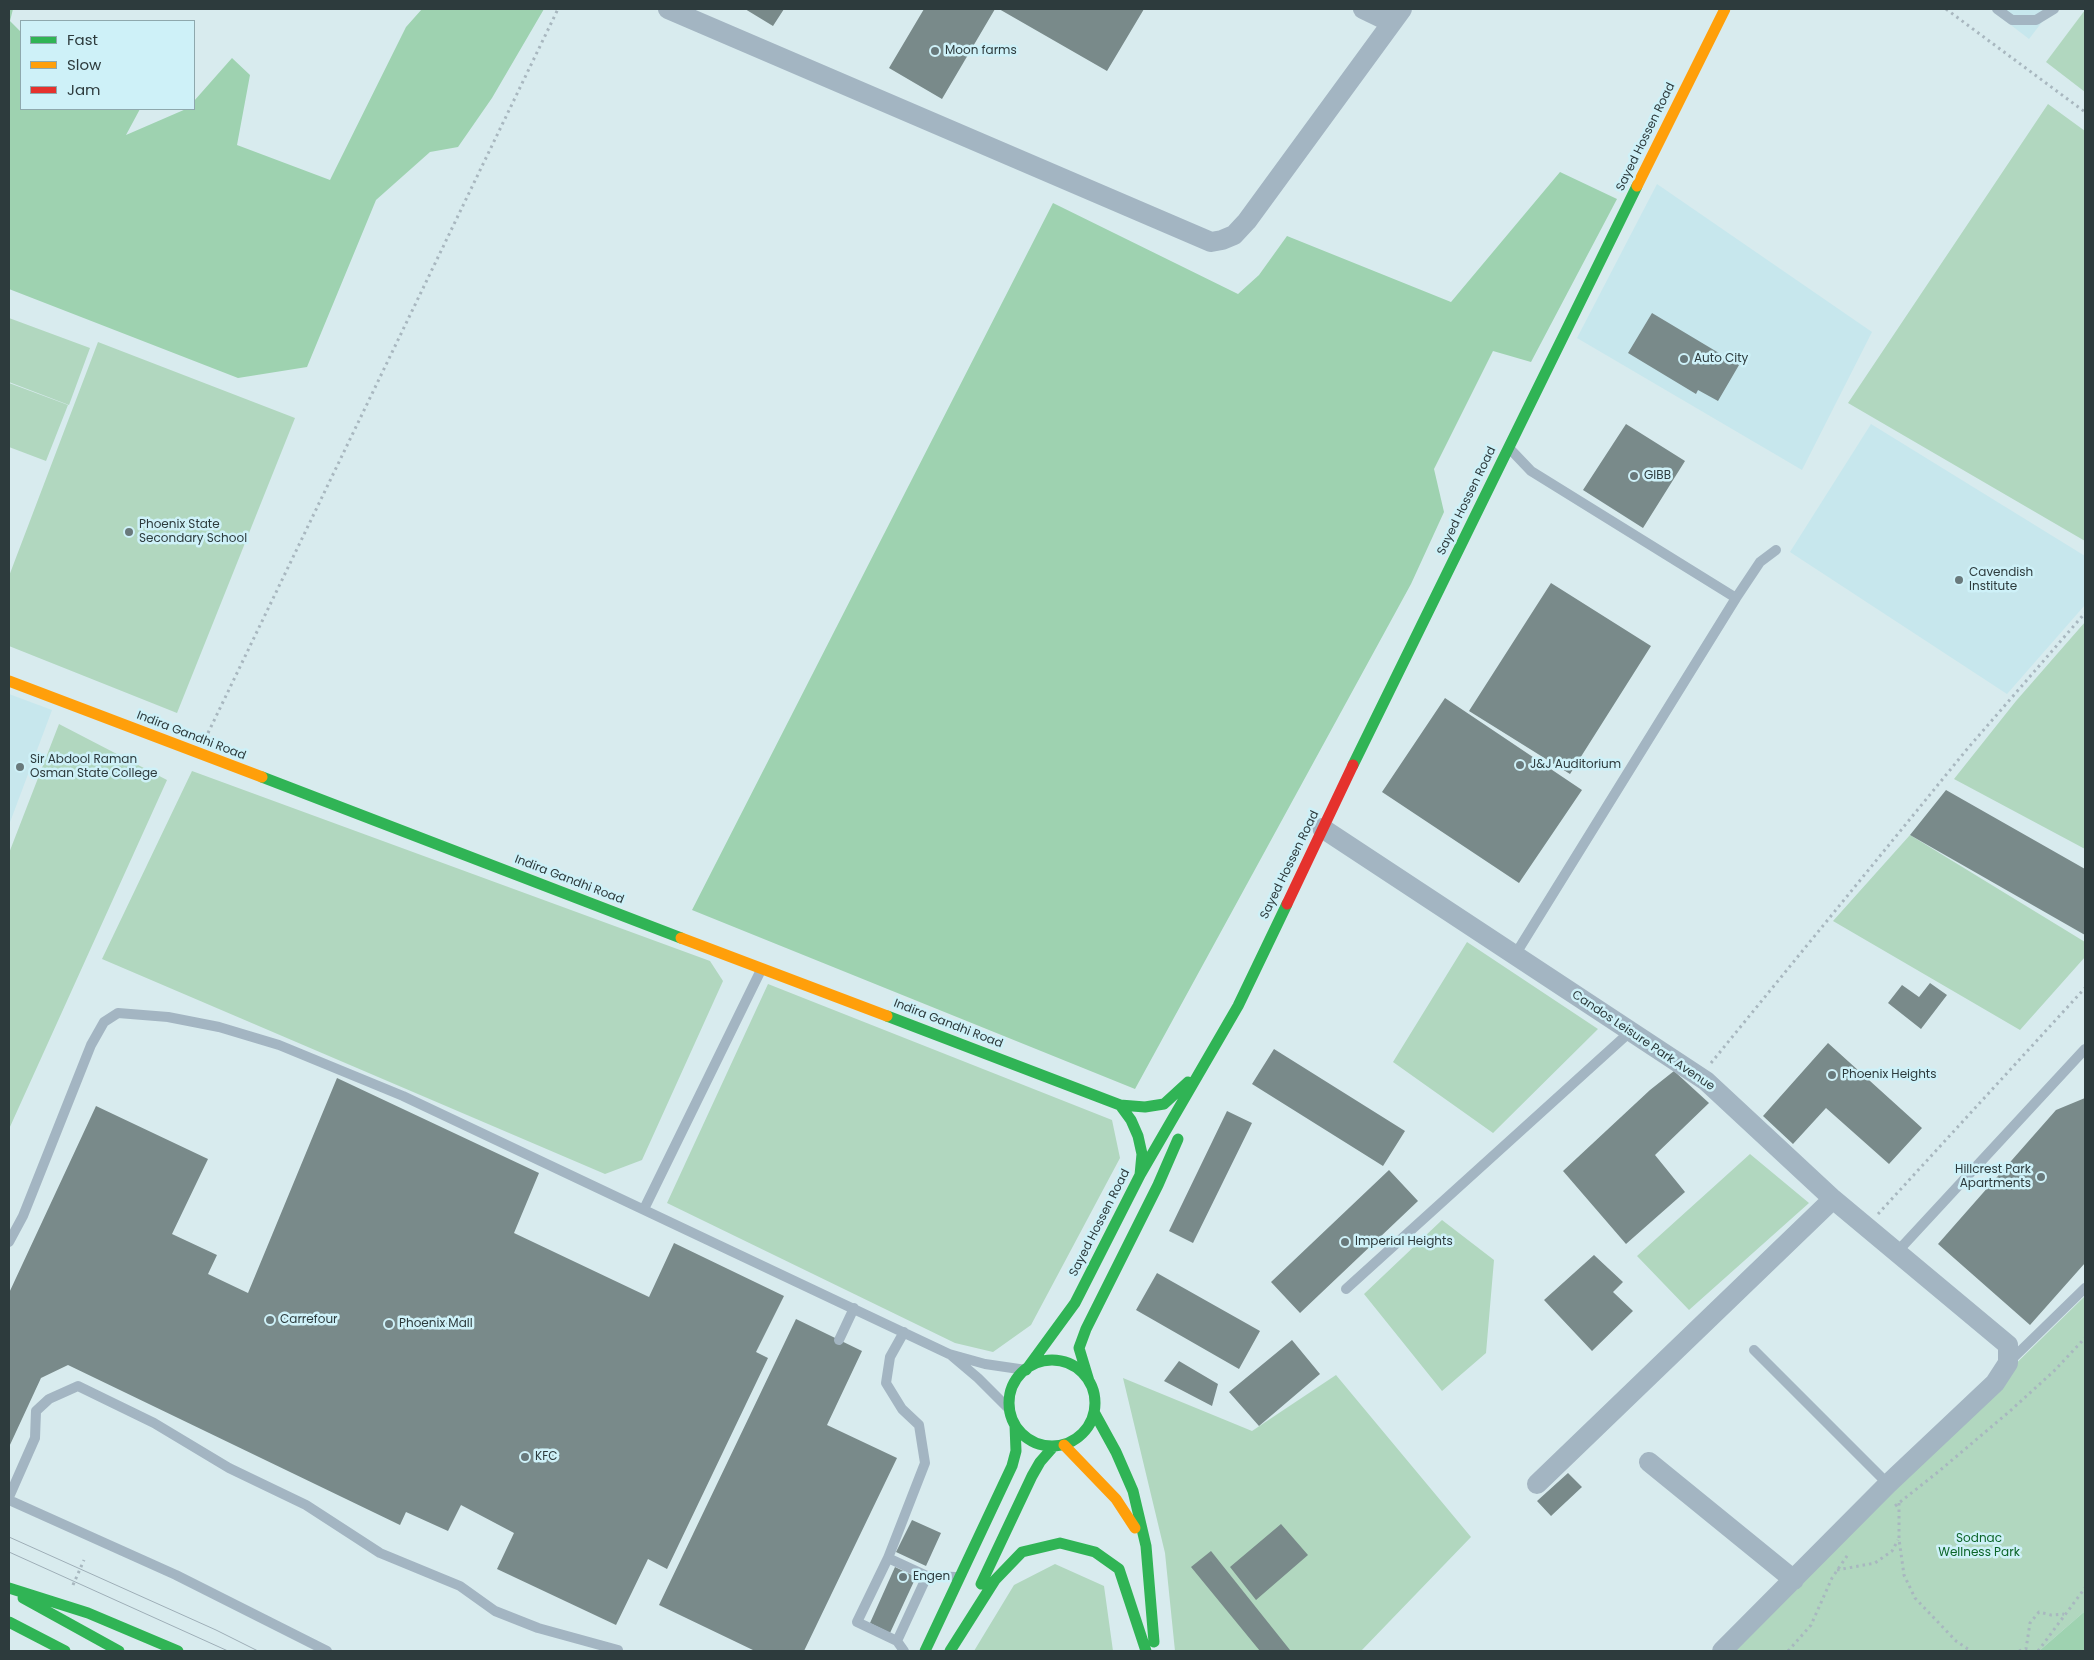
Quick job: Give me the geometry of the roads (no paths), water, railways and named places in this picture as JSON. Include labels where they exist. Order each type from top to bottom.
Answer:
[{"type":"main road","name":"Sayed Hossen Road","points":[[1026,1370],[1075,1303],[1140,1175],[1238,1006],[1322,828],[1725,9]]},
{"type":"main road","name":"Indira Gandhi Road","points":[[9,682],[1120,1105],[1146,1107],[1164,1104],[1178,1093],[1203,1066]]},
{"type":"main road","points":[[1190,1112],[1225,1030]]},
{"type":"main road","points":[[1120,1105],[1131,1120],[1138,1136],[1142,1154],[1140,1175]]},
{"type":"main road","points":[[1015,1425],[1031,1441],[1042,1445],[1059,1445],[1078,1438],[1088,1426],[1094,1412],[1094,1396],[1078,1348],[1158,1185],[1182,1130]]},
{"type":"main road","points":[[925,1651],[1012,1466],[1016,1451],[1015,1425],[1010,1410],[1012,1388],[1026,1370],[1038,1363],[1053,1360],[1067,1363],[1079,1370],[1089,1381]]},
{"type":"main road","points":[[1094,1412],[1116,1452],[1133,1491],[1146,1546],[1154,1651]]},
{"type":"main road","points":[[1059,1445],[1116,1498],[1146,1546]]},
{"type":"main road","points":[[949,1651],[1032,1476],[1040,1462],[1059,1445]]},
{"type":"main road","points":[[949,1651],[995,1580],[1022,1552],[1060,1543],[1096,1552],[1119,1569],[1146,1651]]},
{"type":"main road","points":[[9,1589],[88,1613],[178,1651]]},
{"type":"main road","points":[[9,1589],[119,1651]]},
{"type":"main road","points":[[9,1622],[65,1651]]},
{"type":"street","points":[[668,9],[1212,242],[1234,235],[1247,221],[1397,16],[1363,9]]},
{"type":"street","name":"Candos Leisure Park Avenue","points":[[1322,828],[1700,1077],[1833,1199],[1896,1252],[2008,1354]]},
{"type":"street","points":[[1537,1484],[1833,1199]]},
{"type":"street","points":[[1722,1651],[1888,1484],[1996,1383],[2008,1354]]},
{"type":"street","points":[[1649,1462],[1794,1580]]},
{"type":"lane","points":[[1997,9],[2012,20],[2036,20],[2054,9]]},
{"type":"lane","points":[[1509,448],[1531,471],[1736,598]]},
{"type":"lane","points":[[1515,955],[1736,598],[1760,562],[1776,550]]},
{"type":"lane","points":[[644,1209],[762,968]]},
{"type":"lane","points":[[9,1242],[23,1216],[91,1045],[104,1022],[118,1013],[168,1017],[220,1027],[279,1045],[403,1096],[949,1354],[985,1364],[1026,1370]]},
{"type":"lane","points":[[1346,1289],[1631,1031]]},
{"type":"lane","points":[[1896,1252],[2085,1049]]},
{"type":"lane","points":[[2008,1354],[2085,1288]]},
{"type":"lane","points":[[839,1340],[854,1308]]},
{"type":"lane","points":[[904,1332],[890,1357],[886,1383],[902,1409],[919,1425],[925,1463],[888,1558],[857,1622],[897,1641],[904,1651]]},
{"type":"lane","points":[[1754,1350],[1888,1484]]},
{"type":"lane","points":[[949,1354],[978,1378],[1010,1410]]},
{"type":"lane","points":[[327,1651],[176,1575],[9,1499],[35,1438],[36,1411],[49,1399],[78,1386],[154,1423],[229,1468],[306,1505],[380,1553],[460,1586],[495,1611],[538,1628],[618,1650]]},
{"type":"lane","points":[[888,1558],[927,1576],[960,1578]]},
{"type":"lane","points":[[897,1641],[927,1576]]},
{"type":"tram line","points":[[9,1537],[216,1630],[258,1651]]},
{"type":"tram line","points":[[9,1552],[228,1651]]},
{"type":"place","name":"Moon farms","points":[[935,51]]},
{"type":"place","name":"Auto City","points":[[1684,359]]},
{"type":"place","name":"GIBB","points":[[1634,476]]},
{"type":"place","name":"Phoenix State Secondary School","points":[[129,532]]},
{"type":"place","name":"Cavendish Institute","points":[[1959,580]]},
{"type":"place","name":"J&J Auditorium","points":[[1520,765]]},
{"type":"place","name":"Sir Abdool Raman Osman State College","points":[[20,767]]},
{"type":"place","name":"Phoenix Heights","points":[[1832,1075]]},
{"type":"place","name":"Hillcrest Park Apartments","points":[[2041,1177]]},
{"type":"place","name":"Imperial Heights","points":[[1345,1242]]},
{"type":"place","name":"Carrefour","points":[[270,1320]]},
{"type":"place","name":"Phoenix Mall","points":[[389,1324]]},
{"type":"place","name":"KFC","points":[[525,1457]]},
{"type":"place","name":"Engen","points":[[903,1577]]},
{"type":"park label","name":"Sodnac Wellness Park","points":[[1979,1546]]}]
